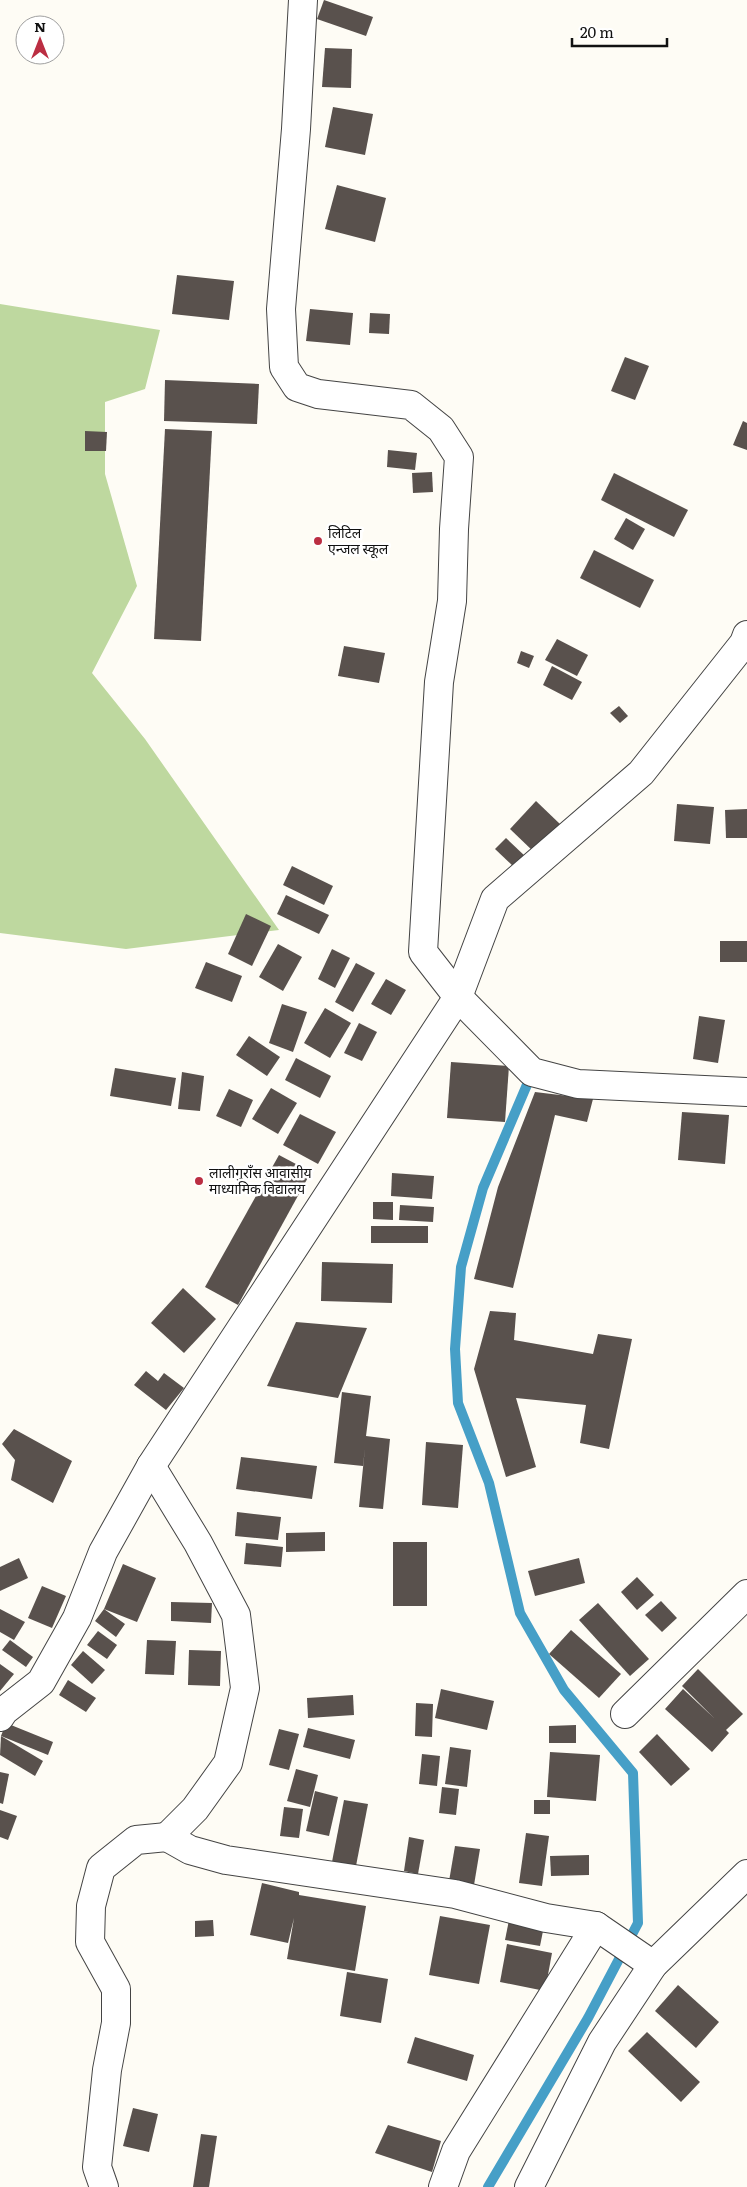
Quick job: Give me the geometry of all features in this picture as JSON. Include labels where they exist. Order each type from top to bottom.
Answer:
[{"type":"street","points":[[303,0],[296,129],[281,309],[284,367],[297,387],[318,394],[411,405],[442,430],[459,457],[452,601],[439,682],[423,952],[458,997],[532,1072],[578,1084],[747,1092]]},
{"type":"street","points":[[0,1717],[4,1711],[41,1682],[77,1618],[103,1552],[151,1466],[458,997],[495,899],[641,773],[744,643],[747,635]]},
{"type":"street","points":[[151,1466],[198,1543],[236,1614],[245,1688],[228,1763],[194,1809],[167,1837]]},
{"type":"street","points":[[625,1714],[747,1594]]},
{"type":"street","points":[[104,2187],[97,2167],[107,2070],[116,2023],[116,1989],[90,1942],[91,1906],[101,1868],[136,1840],[167,1837],[190,1850],[226,1860],[455,1894],[546,1918],[596,1926],[653,1964]]},
{"type":"street","points":[[529,2187],[602,2042],[653,1964],[747,1874]]},
{"type":"street","points":[[443,2187],[456,2151],[596,1926]]},
{"type":"green space","points":[[0,304],[160,330],[145,389],[105,402],[105,474],[137,586],[92,673],[145,739],[279,930],[126,949],[0,933]]},
{"type":"building","points":[[324,0],[373,17],[366,36],[317,19]]},
{"type":"building","points":[[325,48],[352,49],[351,88],[322,87]]},
{"type":"building","points":[[333,107],[373,114],[365,155],[325,147]]},
{"type":"building","points":[[337,185],[386,198],[375,242],[325,229]]},
{"type":"building","points":[[177,275],[234,281],[229,320],[172,314]]},
{"type":"building","points":[[310,309],[353,313],[350,345],[306,341]]},
{"type":"building","points":[[370,313],[390,314],[389,334],[369,333]]},
{"type":"building","points":[[625,357],[649,366],[635,400],[611,391]]},
{"type":"building","points":[[165,380],[259,384],[257,424],[164,421]]},
{"type":"building","points":[[743,421],[747,423],[747,450],[733,445]]},
{"type":"building","points":[[165,429],[212,431],[201,641],[154,639]]},
{"type":"building","points":[[85,431],[107,432],[106,451],[85,451]]},
{"type":"building","points":[[388,450],[417,453],[415,470],[387,467]]},
{"type":"building","points":[[432,472],[433,492],[413,493],[412,473]]},
{"type":"building","points":[[614,473],[688,510],[674,537],[601,500]]},
{"type":"building","points":[[626,518],[645,529],[633,550],[614,539]]},
{"type":"building","points":[[594,550],[654,580],[640,608],[580,578]]},
{"type":"building","points":[[557,639],[588,655],[577,676],[545,660]]},
{"type":"building","points":[[344,646],[385,653],[379,683],[338,676]]},
{"type":"building","points":[[521,651],[534,656],[529,668],[517,663]]},
{"type":"building","points":[[552,666],[582,682],[572,700],[543,685]]},
{"type":"building","points":[[619,706],[628,716],[620,723],[610,713]]},
{"type":"building","points":[[536,801],[561,825],[535,853],[510,829]]},
{"type":"building","points":[[677,804],[714,807],[710,844],[674,841]]},
{"type":"building","points":[[747,809],[747,838],[726,838],[725,810]]},
{"type":"building","points":[[506,838],[526,857],[515,868],[495,849]]},
{"type":"building","points":[[292,866],[333,886],[324,905],[283,885]]},
{"type":"building","points":[[286,895],[329,915],[319,934],[277,914]]},
{"type":"building","points":[[246,914],[271,926],[252,966],[228,954]]},
{"type":"building","points":[[720,941],[747,941],[747,962],[720,962]]},
{"type":"building","points":[[278,944],[302,957],[283,991],[259,977]]},
{"type":"building","points":[[332,949],[350,958],[335,988],[318,979]]},
{"type":"building","points":[[206,962],[242,976],[232,1002],[195,988]]},
{"type":"building","points":[[356,963],[375,973],[353,1012],[335,1002]]},
{"type":"building","points":[[386,979],[406,990],[391,1015],[371,1004]]},
{"type":"building","points":[[282,1004],[307,1012],[293,1052],[269,1043]]},
{"type":"building","points":[[325,1008],[351,1023],[330,1058],[304,1043]]},
{"type":"building","points":[[699,1016],[725,1020],[718,1063],[693,1059]]},
{"type":"building","points":[[359,1023],[377,1032],[362,1061],[344,1053]]},
{"type":"building","points":[[249,1036],[280,1057],[267,1076],[236,1055]]},
{"type":"building","points":[[296,1058],[331,1076],[320,1098],[285,1080]]},
{"type":"building","points":[[451,1062],[509,1066],[505,1122],[447,1118]]},
{"type":"building","points":[[115,1068],[176,1078],[171,1106],[110,1096]]},
{"type":"building","points":[[182,1072],[204,1076],[200,1111],[178,1109]]},
{"type":"building","points":[[271,1088],[297,1103],[278,1134],[252,1119]]},
{"type":"building","points":[[229,1089],[253,1100],[241,1127],[216,1116]]},
{"type":"building","points":[[535,1092],[593,1099],[587,1122],[555,1115],[513,1288],[474,1279],[498,1187]]},
{"type":"building","points":[[682,1112],[729,1115],[725,1164],[678,1160]]},
{"type":"building","points":[[300,1114],[336,1132],[318,1164],[283,1145]]},
{"type":"building","points":[[279,1155],[311,1172],[238,1305],[205,1287]]},
{"type":"building","points":[[392,1173],[434,1176],[432,1199],[391,1196]]},
{"type":"building","points":[[373,1202],[393,1202],[393,1220],[373,1219]]},
{"type":"building","points":[[400,1205],[434,1207],[433,1222],[399,1220]]},
{"type":"building","points":[[371,1226],[428,1226],[428,1243],[371,1243]]},
{"type":"building","points":[[322,1262],[393,1264],[392,1303],[321,1301]]},
{"type":"building","points":[[183,1288],[216,1319],[184,1353],[151,1323]]},
{"type":"building","points":[[490,1311],[516,1313],[514,1340],[593,1354],[598,1334],[632,1339],[609,1449],[580,1443],[586,1405],[516,1398],[536,1467],[506,1477],[474,1369]]},
{"type":"building","points":[[296,1322],[367,1328],[338,1398],[267,1386]]},
{"type":"building","points":[[146,1371],[158,1381],[164,1373],[184,1388],[166,1410],[134,1385]]},
{"type":"building","points":[[342,1392],[371,1396],[366,1436],[390,1439],[383,1509],[359,1507],[365,1448],[363,1466],[334,1463]]},
{"type":"building","points":[[14,1429],[72,1461],[53,1503],[11,1480],[15,1460],[2,1444]]},
{"type":"building","points":[[426,1442],[463,1445],[458,1508],[422,1505]]},
{"type":"building","points":[[241,1457],[317,1466],[312,1499],[236,1489]]},
{"type":"building","points":[[237,1512],[281,1517],[278,1540],[235,1536]]},
{"type":"building","points":[[325,1532],[325,1551],[286,1552],[286,1533]]},
{"type":"building","points":[[393,1542],[427,1542],[427,1606],[393,1606]]},
{"type":"building","points":[[246,1543],[283,1547],[281,1567],[244,1564]]},
{"type":"building","points":[[19,1558],[28,1578],[0,1591],[0,1567]]},
{"type":"building","points":[[579,1558],[585,1583],[535,1596],[528,1571]]},
{"type":"building","points":[[123,1564],[156,1578],[137,1622],[104,1609]]},
{"type":"building","points":[[637,1577],[654,1595],[637,1610],[621,1592]]},
{"type":"building","points":[[42,1586],[66,1596],[52,1628],[28,1618]]},
{"type":"building","points":[[661,1601],[677,1618],[662,1632],[645,1615]]},
{"type":"building","points":[[171,1602],[212,1603],[211,1623],[171,1621]]},
{"type":"building","points":[[598,1603],[649,1659],[630,1676],[579,1620]]},
{"type":"building","points":[[0,1609],[25,1622],[14,1640],[0,1632]]},
{"type":"building","points":[[104,1609],[125,1624],[116,1637],[95,1621]]},
{"type":"building","points":[[571,1630],[621,1674],[599,1698],[549,1654]]},
{"type":"building","points":[[98,1631],[117,1645],[107,1659],[87,1645]]},
{"type":"building","points":[[10,1640],[33,1657],[26,1667],[2,1650]]},
{"type":"building","points":[[147,1640],[176,1641],[174,1675],[145,1674]]},
{"type":"building","points":[[189,1650],[221,1651],[220,1686],[188,1685]]},
{"type":"building","points":[[83,1651],[105,1670],[92,1684],[71,1665]]},
{"type":"building","points":[[0,1664],[14,1674],[0,1691]]},
{"type":"building","points":[[698,1669],[743,1714],[726,1730],[729,1733],[712,1752],[665,1709],[683,1689],[714,1718],[682,1686]]},
{"type":"building","points":[[68,1680],[96,1698],[86,1712],[59,1695]]},
{"type":"building","points":[[441,1689],[494,1701],[487,1730],[435,1718]]},
{"type":"building","points":[[353,1695],[354,1715],[308,1718],[307,1698]]},
{"type":"building","points":[[416,1703],[433,1704],[432,1737],[415,1736]]},
{"type":"building","points":[[6,1723],[53,1742],[48,1755],[1,1736]]},
{"type":"building","points":[[576,1725],[576,1743],[549,1743],[549,1726]]},
{"type":"building","points":[[308,1728],[355,1740],[350,1759],[303,1747]]},
{"type":"building","points":[[279,1729],[299,1734],[289,1770],[269,1765]]},
{"type":"building","points":[[657,1734],[690,1769],[671,1786],[639,1752]]},
{"type":"building","points":[[1,1736],[43,1761],[35,1776],[0,1755]]},
{"type":"building","points":[[450,1747],[471,1750],[467,1787],[445,1784]]},
{"type":"building","points":[[550,1752],[600,1755],[596,1801],[547,1797]]},
{"type":"building","points":[[422,1754],[440,1756],[437,1786],[419,1784]]},
{"type":"building","points":[[296,1769],[318,1775],[310,1807],[287,1801]]},
{"type":"building","points":[[0,1772],[9,1774],[3,1804],[0,1803]]},
{"type":"building","points":[[442,1787],[459,1789],[456,1815],[439,1813]]},
{"type":"building","points":[[315,1791],[338,1797],[329,1836],[306,1831]]},
{"type":"building","points":[[344,1800],[368,1804],[355,1871],[331,1867]]},
{"type":"building","points":[[534,1800],[550,1800],[550,1814],[534,1814]]},
{"type":"building","points":[[284,1807],[303,1809],[299,1838],[280,1836]]},
{"type":"building","points":[[0,1810],[17,1816],[8,1840],[0,1837]]},
{"type":"building","points":[[526,1833],[549,1836],[542,1886],[519,1883]]},
{"type":"building","points":[[409,1837],[424,1840],[418,1874],[404,1871]]},
{"type":"building","points":[[455,1846],[480,1849],[473,1891],[448,1887]]},
{"type":"building","points":[[589,1855],[589,1875],[551,1876],[550,1856]]},
{"type":"building","points":[[262,1883],[299,1892],[299,1895],[366,1906],[355,1971],[287,1959],[294,1918],[288,1943],[250,1935]]},
{"type":"building","points":[[440,1916],[490,1925],[479,1984],[429,1975]]},
{"type":"building","points":[[213,1920],[214,1936],[195,1937],[195,1921]]},
{"type":"building","points":[[509,1920],[544,1926],[540,1946],[505,1940]]},
{"type":"building","points":[[507,1944],[552,1953],[545,1991],[500,1982]]},
{"type":"building","points":[[347,1972],[388,1979],[381,2023],[340,2016]]},
{"type":"building","points":[[678,1985],[719,2022],[696,2048],[655,2011]]},
{"type":"building","points":[[647,2032],[700,2082],[681,2102],[628,2051]]},
{"type":"building","points":[[415,2037],[474,2055],[467,2081],[407,2063]]},
{"type":"building","points":[[133,2108],[158,2114],[149,2152],[123,2146]]},
{"type":"building","points":[[388,2125],[441,2141],[432,2172],[375,2153]]},
{"type":"building","points":[[201,2134],[217,2136],[209,2187],[193,2187]]},
{"type":"waterway","points":[[488,2187],[588,2018],[638,1923],[633,1773],[564,1690],[520,1613],[489,1483],[458,1403],[455,1349],[461,1267],[483,1188],[532,1073]]},
{"type":"place","name":"लिटिल एन्जल स्कूल","points":[[318,541]]},
{"type":"place","name":"लालीगुराँस आवासीय माध्यामिक विद्यालय","points":[[199,1181]]}]
